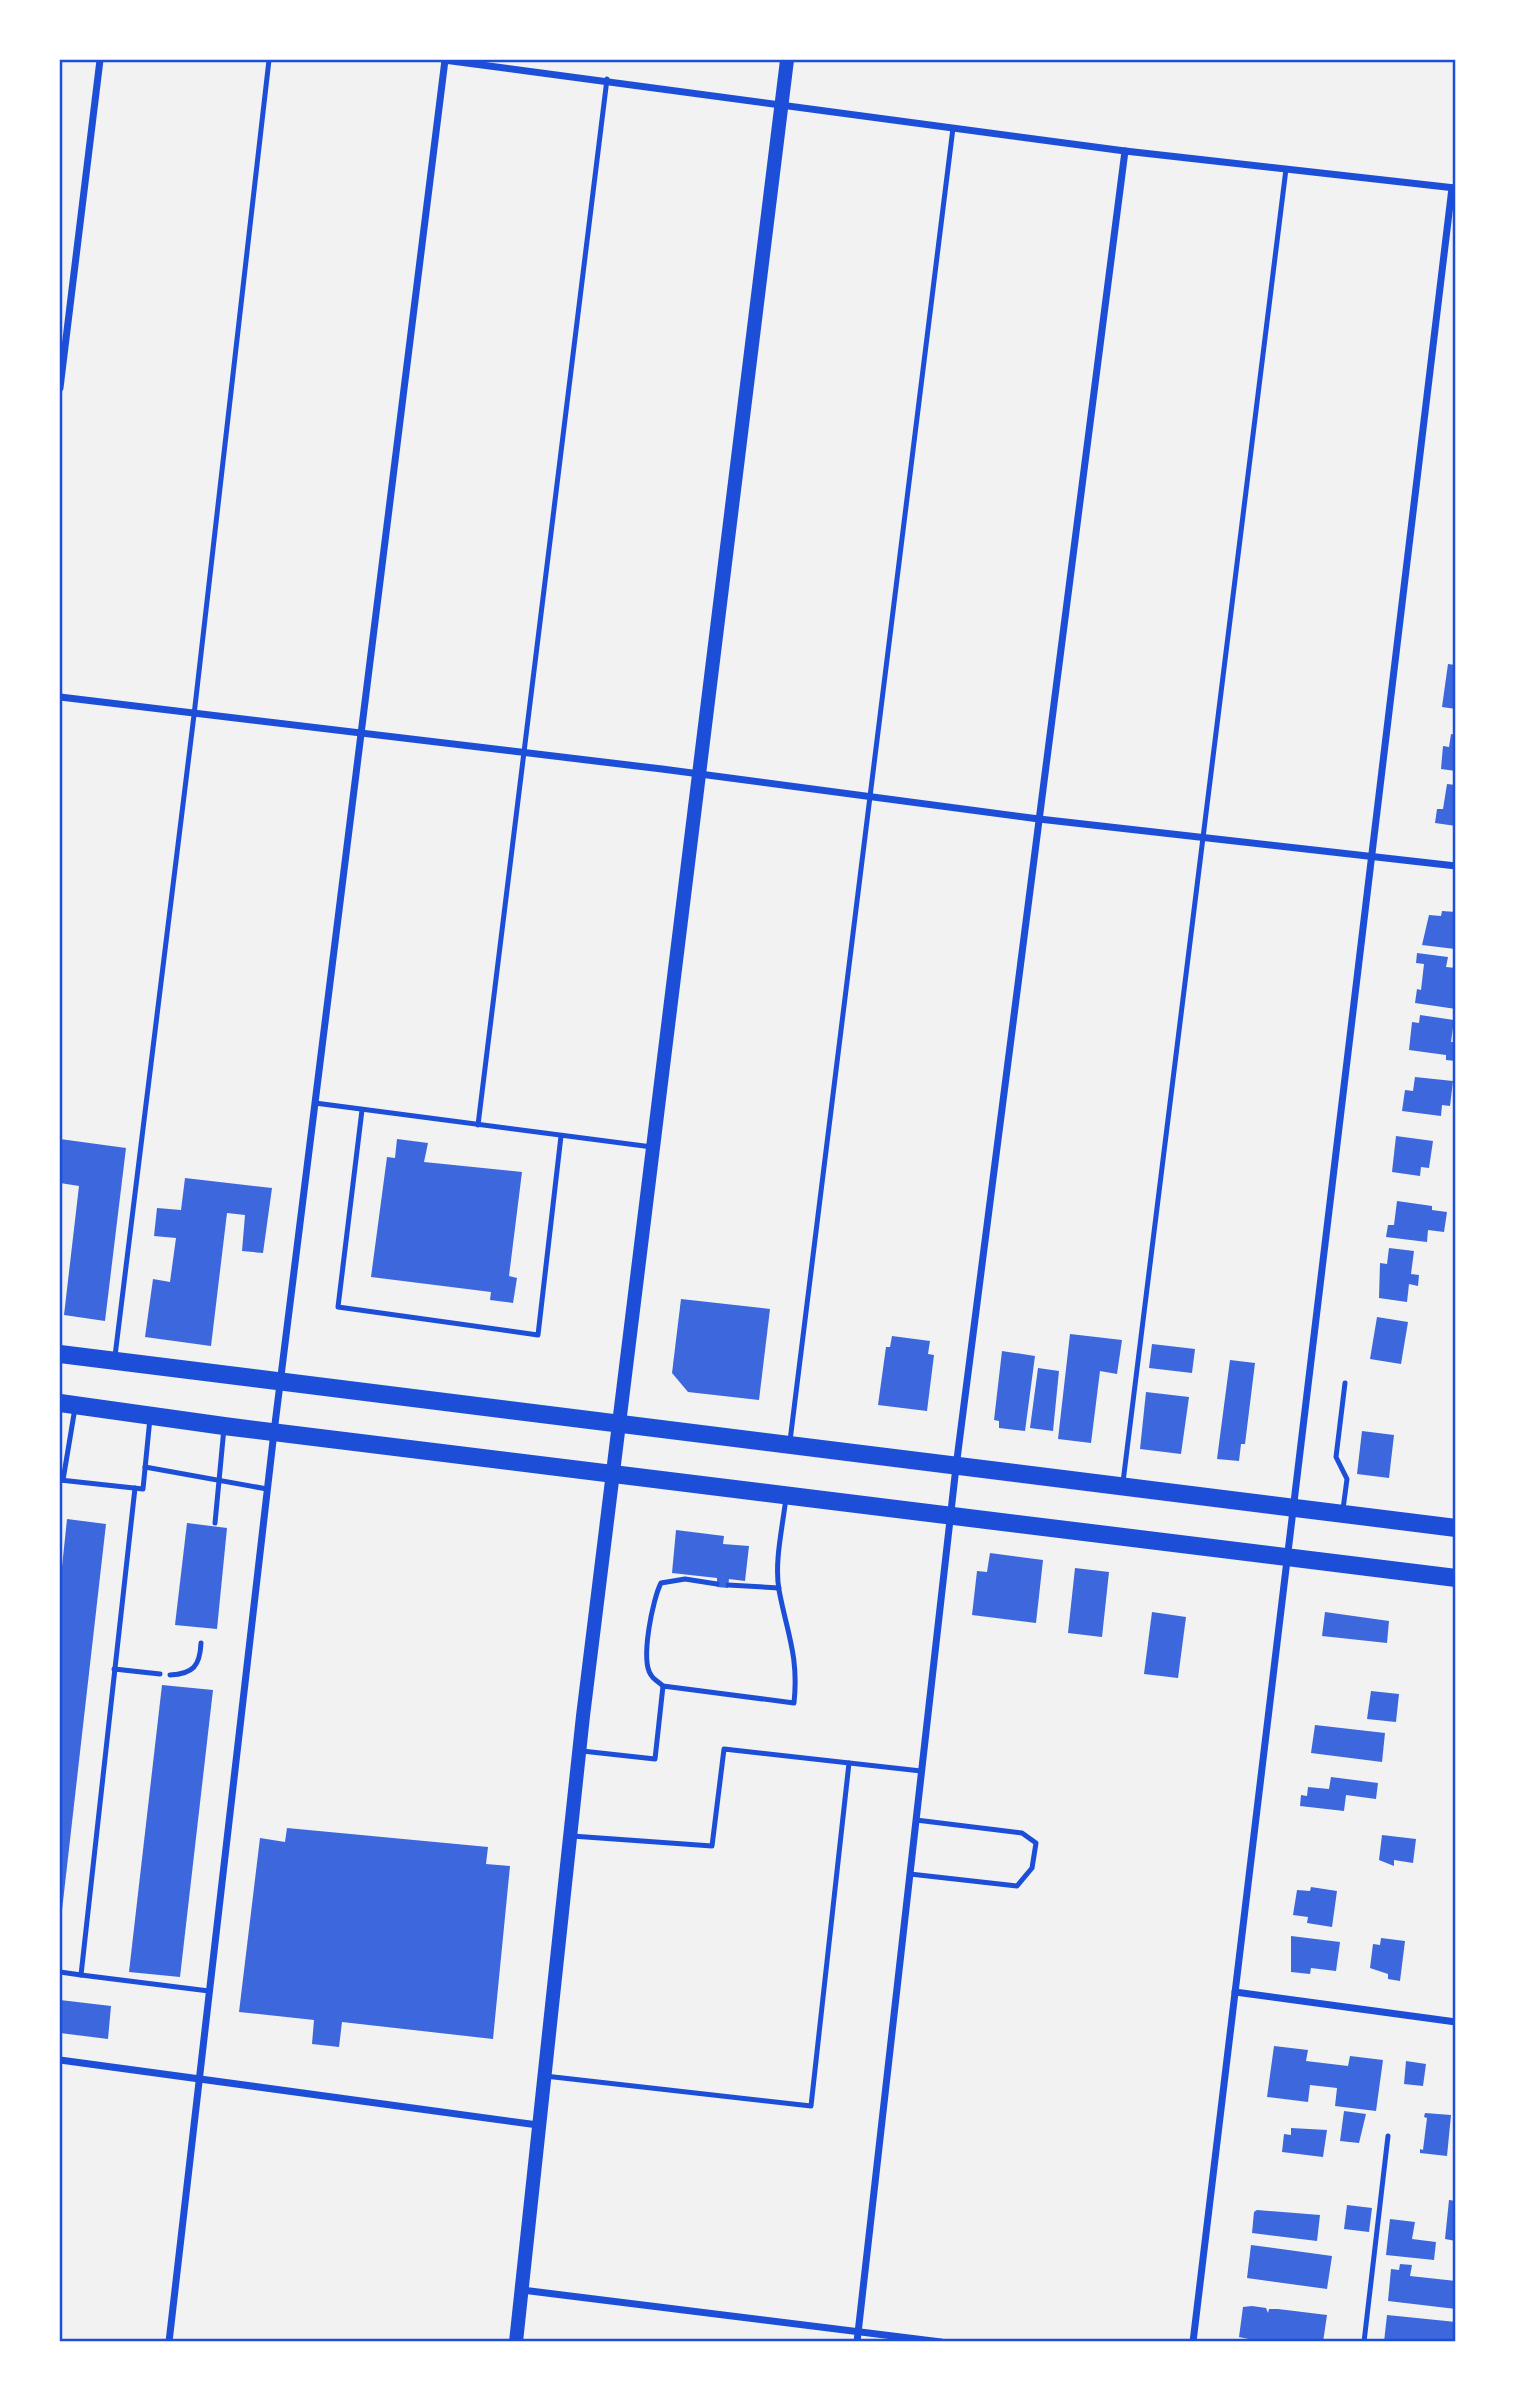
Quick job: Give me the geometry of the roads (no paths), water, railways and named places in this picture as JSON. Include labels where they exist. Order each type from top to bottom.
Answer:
[{"type":"main road","points":[[516,2342],[542,2076],[579,1751],[787,60]]},
{"type":"main road","points":[[60,1354],[1455,1528]]},
{"type":"main road","points":[[68,1404],[224,1426],[1455,1578]]},
{"type":"street","points":[[60,388],[100,60]]},
{"type":"street","points":[[169,2342],[267,1489],[444,60],[607,79],[781,106],[1125,151],[1454,188],[1193,2342]]},
{"type":"street","points":[[856,2342],[956,1467],[1125,151]]},
{"type":"street","points":[[60,697],[194,715],[524,752],[1039,819],[1455,866]]},
{"type":"street","points":[[1235,1992],[1455,2022]]},
{"type":"street","points":[[60,2060],[537,2124]]},
{"type":"street","points":[[522,2290],[941,2342]]},
{"type":"lane","points":[[115,1361],[194,715],[269,60]]},
{"type":"lane","points":[[478,1125],[607,79]]},
{"type":"lane","points":[[789,1446],[953,128]]},
{"type":"lane","points":[[1122,1486],[1286,169]]},
{"type":"lane","points":[[315,1104],[652,1147]]},
{"type":"lane","points":[[362,1110],[338,1307],[538,1335],[561,1136]]},
{"type":"lane","points":[[1342,1513],[1347,1479],[1336,1457],[1345,1383]]},
{"type":"lane","points":[[68,1404],[62,1480],[143,1489],[150,1415]]},
{"type":"lane","points":[[215,1523],[224,1426]]},
{"type":"lane","points":[[145,1467],[267,1489]]},
{"type":"lane","points":[[81,1975],[135,1488]]},
{"type":"lane","points":[[717,1584],[669,1580],[661,1583],[654,1595],[646,1660],[649,1674],[663,1686],[794,1703],[797,1675],[794,1649],[779,1588],[787,1494]]},
{"type":"lane","points":[[728,1585],[779,1588]]},
{"type":"lane","points":[[170,1675],[186,1674],[194,1670],[200,1658],[201,1643]]},
{"type":"lane","points":[[114,1669],[160,1674]]},
{"type":"lane","points":[[579,1751],[655,1759],[663,1686]]},
{"type":"lane","points":[[569,1836],[712,1846],[724,1749],[921,1771]]},
{"type":"lane","points":[[542,2076],[811,2106],[849,1763]]},
{"type":"lane","points":[[910,1874],[1017,1886],[1032,1868],[1036,1843],[1022,1833],[916,1820]]},
{"type":"lane","points":[[60,1972],[209,1991]]},
{"type":"lane","points":[[1363,2342],[1388,2136]]}]
